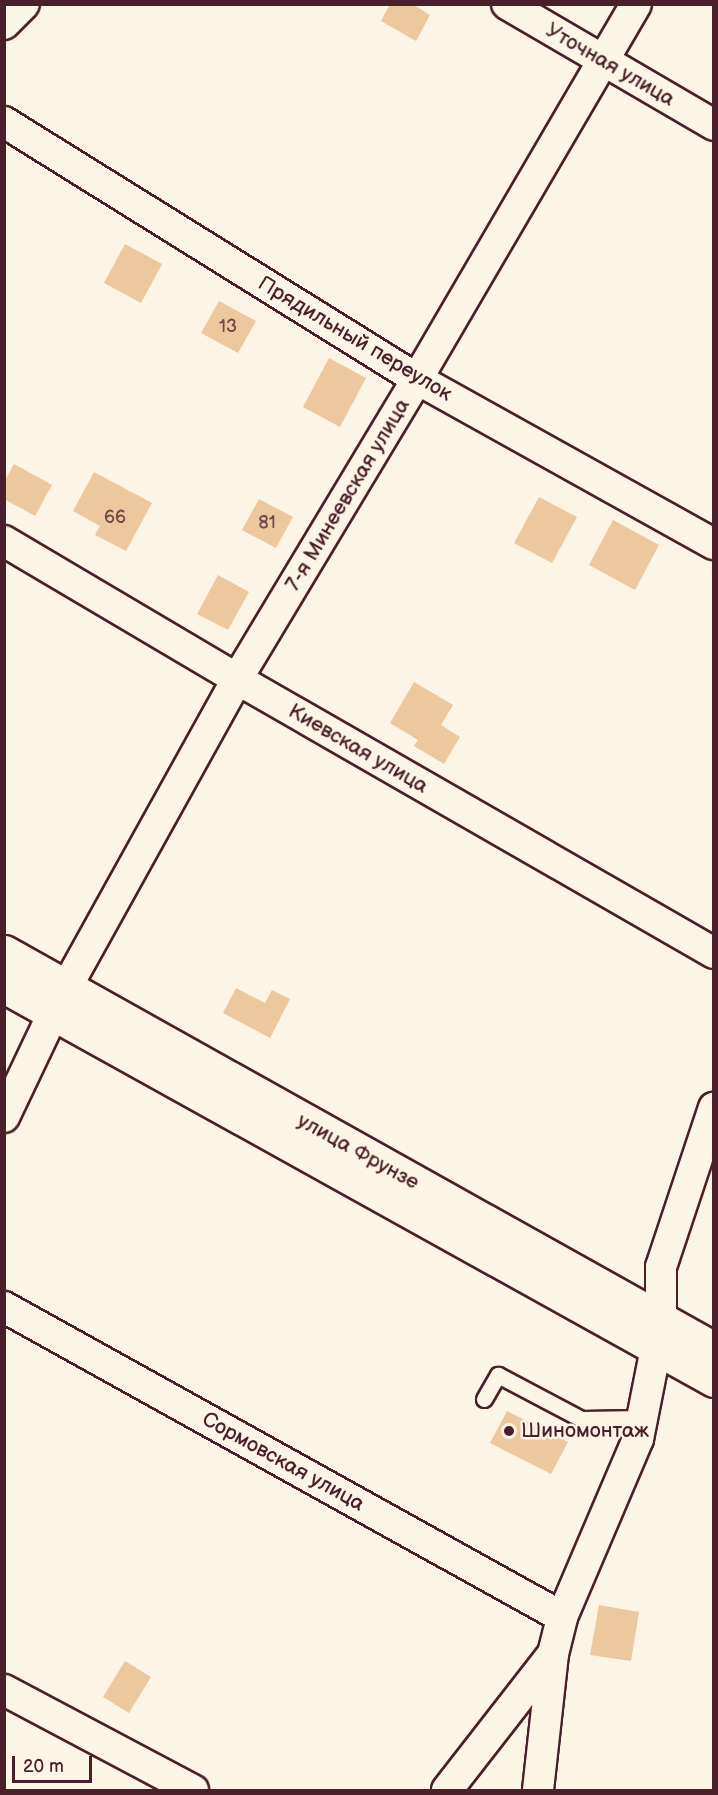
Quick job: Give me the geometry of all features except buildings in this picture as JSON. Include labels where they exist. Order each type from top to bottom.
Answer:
[{"type":"highway","name":"улица Фрунзе","points":[[4,952],[59,1001],[658,1334],[714,1380]]},
{"type":"highway","name":"улица Фрунзе","points":[[4,986],[59,1001]]},
{"type":"highway","name":"улица Фрунзе","points":[[658,1334],[714,1349]]},
{"type":"street","points":[[4,24],[24,4]]},
{"type":"street","name":"Уточная улица","points":[[507,4],[714,125]]},
{"type":"street","name":"7-я Минеевская улица","points":[[4,1117],[59,1001],[237,679],[604,62],[636,4]]},
{"type":"street","name":"Прядильный переулок","points":[[4,122],[417,378],[714,544]]},
{"type":"street","name":"Киевская улица","points":[[4,541],[237,679],[714,953]]},
{"type":"street","points":[[538,1791],[553,1654],[562,1617],[638,1439],[658,1334],[661,1267],[714,1108]]},
{"type":"street","name":"Сормовская улица","points":[[4,1307],[562,1617]]},
{"type":"street","points":[[447,1791],[553,1654]]},
{"type":"street","points":[[4,1690],[193,1791]]},
{"type":"lane","points":[[484,1399],[498,1375],[581,1419],[642,1418]]},
{"type":"place","name":"Шиномонтаж","points":[[509,1431]]}]
